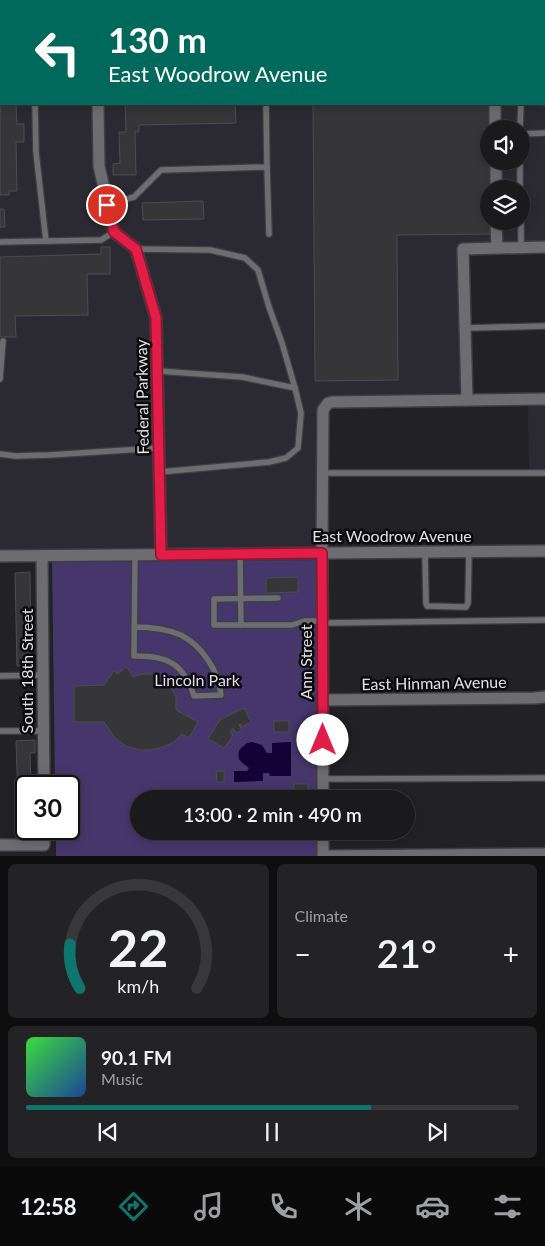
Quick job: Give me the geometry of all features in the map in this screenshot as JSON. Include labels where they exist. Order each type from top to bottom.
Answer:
[{"type":"street","points":[[98,105],[99,166],[114,232],[136,249]]},
{"type":"street","points":[[495,105],[495,120]]},
{"type":"street","points":[[496,230],[497,248]]},
{"type":"street","points":[[545,247],[463,249],[467,400],[545,399]]},
{"type":"street","name":"Federal Parkway","points":[[136,249],[156,318],[161,555]]},
{"type":"street","name":"Ann Street","points":[[323,790],[322,553],[325,406],[332,402],[467,400]]},
{"type":"street","name":"East Woodrow Avenue","points":[[0,556],[545,551]]},
{"type":"street","name":"South 18th Street","points":[[42,556],[44,775]]},
{"type":"street","name":"East Hinman Avenue","points":[[323,700],[545,697]]},
{"type":"street","points":[[0,845],[44,845],[44,840]]},
{"type":"street","points":[[323,840],[323,856],[545,854]]},
{"type":"lane","points":[[35,105],[36,152],[46,241]]},
{"type":"lane","points":[[266,105],[269,234]]},
{"type":"lane","points":[[520,120],[521,105]]},
{"type":"lane","points":[[530,134],[545,134]]},
{"type":"lane","points":[[107,205],[134,197],[161,170],[267,167]]},
{"type":"lane","points":[[520,230],[520,248]]},
{"type":"lane","points":[[0,242],[101,240],[114,232]]},
{"type":"lane","points":[[136,249],[210,250],[245,258],[258,270],[268,307],[282,343],[301,413],[298,448],[286,458],[269,462],[160,472]]},
{"type":"lane","points":[[465,328],[545,326]]},
{"type":"lane","points":[[0,379],[3,341]]},
{"type":"lane","points":[[158,371],[242,377],[295,388]]},
{"type":"lane","points":[[0,454],[15,456],[49,455],[159,448]]},
{"type":"lane","points":[[323,473],[545,473]]},
{"type":"lane","points":[[425,552],[427,606],[466,607],[468,603],[470,551]]},
{"type":"lane","points":[[240,554],[241,625]]},
{"type":"lane","points":[[134,555],[134,627],[134,656],[156,657],[174,663],[189,681],[194,696],[221,695],[219,682],[208,660],[191,642],[180,635],[155,628],[134,627]]},
{"type":"lane","points":[[278,598],[214,599],[214,625],[292,625],[304,621],[545,620]]},
{"type":"lane","points":[[0,676],[43,675]]},
{"type":"lane","points":[[0,731],[43,731]]},
{"type":"lane","points":[[323,780],[545,778]]},
{"type":"shaded area","points":[[0,105],[545,105],[545,248],[466,249],[468,401],[323,403],[316,560],[52,562],[41,554],[0,555]]},
{"type":"shaded area","points":[[528,400],[545,400],[545,473],[529,473]]},
{"type":"shaded area","points":[[252,742],[262,745],[267,753],[272,753],[272,743],[291,742],[291,776],[270,776],[269,773],[263,773],[263,781],[234,782],[234,771],[247,771],[249,768],[239,759],[240,749],[247,743]]},
{"type":"green space","name":"Lincoln Park","points":[[316,560],[318,790],[130,790],[130,840],[318,840],[318,856],[56,856],[56,840],[80,840],[80,775],[55,775],[52,562]]},
{"type":"building","points":[[0,105],[16,105],[17,124],[24,124],[24,142],[16,142],[17,191],[9,191],[9,195],[0,195]]},
{"type":"building","points":[[125,105],[235,105],[236,123],[139,125],[139,132],[135,132],[136,175],[113,175],[113,164],[120,163],[119,132],[126,132]]},
{"type":"building","points":[[313,105],[489,105],[489,120],[480,120],[480,170],[490,170],[490,180],[480,180],[480,230],[490,230],[490,234],[397,235],[398,380],[315,381]]},
{"type":"building","points":[[203,201],[204,219],[143,220],[142,203]]},
{"type":"building","points":[[0,209],[4,209],[5,227],[0,227]]},
{"type":"building","points":[[101,247],[110,247],[110,274],[87,274],[88,315],[15,316],[16,337],[0,337],[0,257],[101,254]]},
{"type":"building","points":[[30,572],[31,666],[17,666],[15,573]]},
{"type":"building","points":[[298,577],[298,592],[266,593],[266,578]]},
{"type":"building","points":[[127,667],[133,677],[153,674],[162,677],[169,684],[176,697],[176,710],[198,722],[189,738],[182,734],[174,742],[163,747],[140,750],[126,746],[115,738],[104,722],[74,722],[74,686],[104,685],[114,671],[117,674]]},
{"type":"building","points":[[244,708],[251,722],[242,727],[241,724],[239,725],[242,730],[236,733],[233,728],[230,733],[233,735],[224,748],[208,739],[220,720]]},
{"type":"building","points":[[274,721],[289,721],[289,732],[274,732]]},
{"type":"building","points":[[35,740],[35,753],[30,753],[31,775],[17,775],[16,741]]},
{"type":"building","points":[[216,771],[224,771],[224,782],[217,782]]},
{"type":"building","points":[[294,784],[308,784],[308,790],[294,790]]},
{"type":"route","points":[[107,205],[114,232],[136,249],[156,318],[161,555],[322,553],[323,740]]}]
